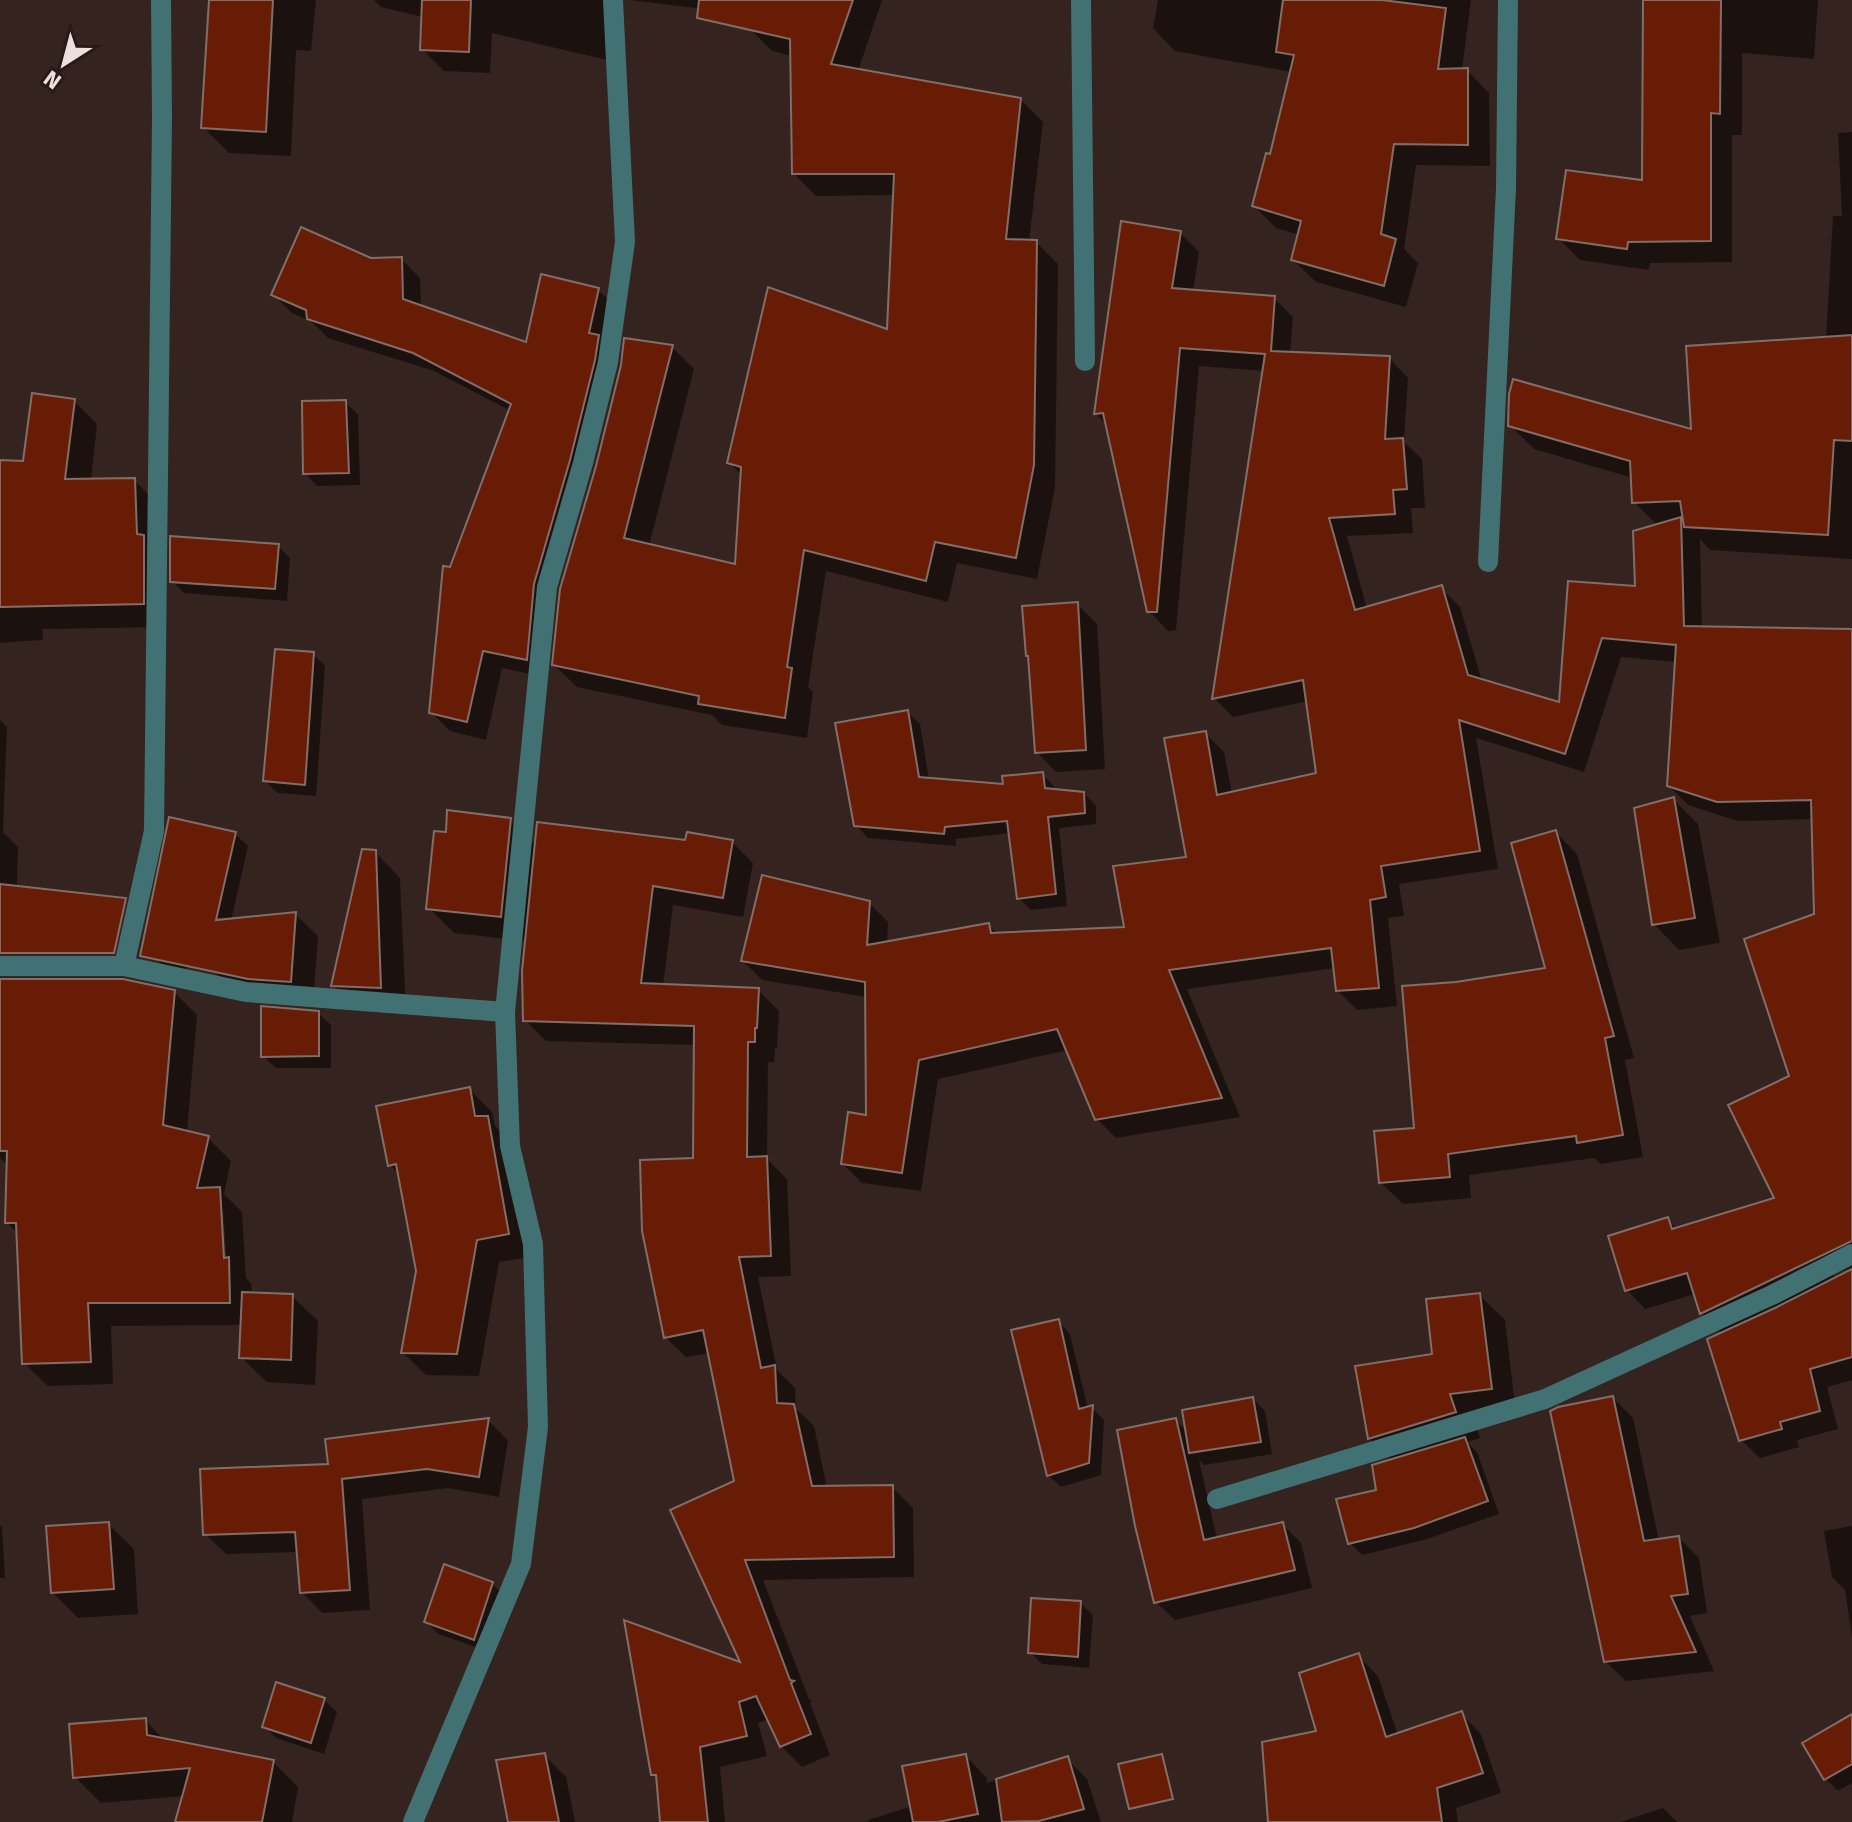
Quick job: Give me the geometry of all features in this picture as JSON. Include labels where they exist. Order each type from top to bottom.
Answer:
[{"type":"street","points":[[124,966],[154,831],[161,0]]},
{"type":"street","points":[[413,1822],[521,1564],[538,1427],[533,1244],[510,1146],[505,1012],[547,587],[608,362],[625,242],[613,0]]},
{"type":"street","points":[[1081,0],[1085,361]]},
{"type":"street","points":[[1488,562],[1506,188],[1508,0]]},
{"type":"street","points":[[0,966],[124,966],[246,992],[505,1012]]},
{"type":"street","points":[[1217,1499],[1545,1399],[1772,1295],[1852,1254]]},
{"type":"building","points":[[209,0],[273,0],[266,132],[201,128]]},
{"type":"building","points":[[422,0],[471,0],[469,52],[420,50]]},
{"type":"building","points":[[699,0],[853,0],[831,64],[1021,98],[1006,239],[1037,240],[1034,465],[1016,558],[935,542],[926,581],[804,550],[787,667],[792,668],[785,718],[698,704],[699,696],[552,665],[560,589],[596,466],[621,365],[624,338],[673,345],[624,538],[735,564],[741,467],[727,463],[768,287],[887,329],[894,174],[792,174],[790,39],[697,18]]},
{"type":"building","points":[[1283,0],[1382,0],[1446,8],[1438,69],[1468,68],[1468,145],[1394,144],[1381,234],[1396,239],[1384,286],[1291,260],[1301,221],[1252,206],[1266,153],[1270,154],[1294,55],[1276,52]]},
{"type":"building","points":[[1643,0],[1721,0],[1720,114],[1711,113],[1711,241],[1628,242],[1627,249],[1556,239],[1566,170],[1642,180]]},
{"type":"building","points":[[1121,221],[1181,231],[1172,288],[1275,296],[1271,351],[1390,356],[1385,439],[1403,438],[1407,489],[1393,490],[1395,514],[1329,518],[1355,610],[1442,585],[1468,675],[1559,702],[1568,581],[1635,586],[1633,531],[1681,517],[1684,626],[1852,629],[1852,1241],[1700,1314],[1687,1273],[1625,1291],[1608,1236],[1668,1217],[1672,1229],[1774,1198],[1728,1105],[1789,1076],[1744,939],[1814,914],[1811,800],[1717,802],[1667,786],[1676,645],[1602,638],[1565,754],[1459,720],[1480,851],[1381,866],[1386,897],[1370,900],[1379,988],[1336,991],[1331,948],[1169,970],[1222,1098],[1095,1120],[1057,1029],[919,1060],[902,1173],[841,1164],[848,1112],[866,1115],[865,982],[741,961],[762,875],[870,901],[867,945],[989,923],[991,933],[1124,927],[1113,866],[1186,857],[1164,738],[1206,731],[1217,795],[1316,773],[1303,680],[1212,699],[1265,354],[1180,348],[1157,612],[1147,612],[1103,413],[1094,414]]},
{"type":"building","points":[[301,227],[371,258],[402,257],[403,299],[526,342],[541,274],[599,288],[589,333],[599,335],[595,360],[534,584],[527,660],[483,651],[467,722],[429,713],[443,566],[450,567],[511,404],[413,353],[307,319],[306,310],[271,295]]},
{"type":"building","points":[[1852,335],[1852,441],[1834,440],[1828,535],[1684,527],[1680,501],[1632,503],[1630,461],[1508,426],[1513,379],[1691,429],[1686,346]]},
{"type":"building","points":[[32,393],[75,399],[65,479],[135,478],[137,534],[144,535],[144,604],[0,607],[0,460],[23,461]]},
{"type":"building","points":[[346,400],[349,473],[303,474],[302,401]]},
{"type":"building","points":[[170,536],[279,544],[275,589],[170,582]]},
{"type":"building","points":[[1078,602],[1086,750],[1035,753],[1022,606]]},
{"type":"building","points":[[275,649],[314,652],[305,785],[263,781]]},
{"type":"building","points":[[908,710],[919,777],[1003,784],[1002,776],[1043,772],[1045,788],[1084,792],[1085,813],[1048,817],[1056,894],[1017,899],[1007,821],[945,827],[944,834],[854,826],[835,723]]},
{"type":"building","points":[[1674,797],[1695,918],[1652,925],[1634,808]]},
{"type":"building","points":[[447,810],[511,818],[501,917],[426,909],[434,831],[446,832]]},
{"type":"building","points":[[169,817],[236,832],[216,920],[296,912],[291,982],[248,979],[140,956]]},
{"type":"building","points":[[537,822],[685,840],[687,832],[733,840],[723,898],[653,886],[641,983],[759,988],[755,1042],[748,1042],[747,1157],[767,1156],[771,1256],[739,1257],[761,1368],[775,1365],[777,1403],[794,1404],[812,1486],[893,1485],[894,1557],[745,1560],[790,1680],[794,1681],[791,1683],[811,1734],[780,1747],[756,1696],[739,1702],[747,1736],[700,1747],[708,1822],[660,1822],[656,1775],[651,1775],[624,1620],[740,1662],[670,1510],[734,1481],[703,1330],[664,1338],[642,1231],[640,1160],[693,1158],[694,1026],[523,1021],[522,971]]},
{"type":"building","points":[[1556,830],[1614,1036],[1605,1038],[1623,1135],[1577,1143],[1576,1136],[1448,1154],[1450,1177],[1379,1183],[1374,1131],[1414,1128],[1402,986],[1456,982],[1545,968],[1511,843]]},
{"type":"building","points":[[362,849],[376,850],[381,988],[331,986]]},
{"type":"building","points":[[0,884],[126,898],[114,953],[0,953]]},
{"type":"building","points":[[0,979],[123,979],[175,990],[163,1125],[209,1136],[197,1188],[220,1187],[224,1258],[229,1257],[230,1303],[88,1303],[91,1362],[22,1364],[16,1223],[5,1223],[7,1151],[0,1151]]},
{"type":"building","points":[[261,1006],[319,1011],[319,1056],[261,1057]]},
{"type":"building","points":[[470,1087],[475,1116],[488,1116],[509,1234],[477,1240],[457,1354],[401,1353],[416,1271],[396,1164],[388,1166],[376,1106]]},
{"type":"building","points":[[1852,1269],[1852,1357],[1810,1369],[1820,1411],[1780,1422],[1782,1429],[1739,1441],[1707,1339]]},
{"type":"building","points":[[242,1292],[293,1294],[291,1360],[239,1358]]},
{"type":"building","points":[[1480,1293],[1492,1389],[1450,1394],[1456,1412],[1368,1439],[1355,1366],[1432,1354],[1426,1299]]},
{"type":"building","points":[[1059,1319],[1079,1409],[1093,1405],[1089,1463],[1047,1476],[1011,1330]]},
{"type":"building","points":[[1613,1396],[1644,1541],[1679,1536],[1688,1594],[1671,1596],[1696,1652],[1604,1662],[1550,1411]]},
{"type":"building","points":[[1253,1397],[1261,1442],[1189,1453],[1182,1410]]},
{"type":"building","points":[[489,1418],[479,1477],[427,1469],[342,1479],[350,1590],[300,1593],[295,1532],[203,1535],[200,1469],[328,1464],[325,1439]]},
{"type":"building","points":[[1176,1418],[1204,1540],[1283,1522],[1295,1570],[1154,1603],[1135,1526],[1117,1430]]},
{"type":"building","points":[[1465,1437],[1488,1501],[1414,1528],[1348,1544],[1336,1499],[1376,1490],[1372,1465]]},
{"type":"building","points":[[109,1522],[114,1589],[51,1593],[46,1526]]},
{"type":"building","points":[[444,1564],[493,1582],[474,1640],[424,1622]]},
{"type":"building","points":[[1031,1598],[1081,1601],[1078,1657],[1028,1653]]},
{"type":"building","points":[[1359,1653],[1386,1737],[1462,1711],[1483,1773],[1437,1788],[1442,1822],[1268,1822],[1262,1742],[1316,1731],[1299,1673]]},
{"type":"building","points":[[276,1682],[325,1698],[311,1743],[262,1727]]},
{"type":"building","points":[[1852,1714],[1852,1764],[1824,1780],[1802,1743]]},
{"type":"building","points":[[146,1718],[147,1735],[274,1760],[262,1822],[175,1822],[190,1768],[73,1778],[69,1724]]},
{"type":"building","points":[[545,1753],[559,1822],[508,1822],[496,1760]]},
{"type":"building","points":[[966,1754],[978,1814],[938,1822],[913,1822],[902,1766]]},
{"type":"building","points":[[1162,1754],[1173,1799],[1129,1809],[1118,1764]]},
{"type":"building","points":[[1068,1756],[1084,1809],[1039,1821],[1002,1822],[996,1779]]}]
